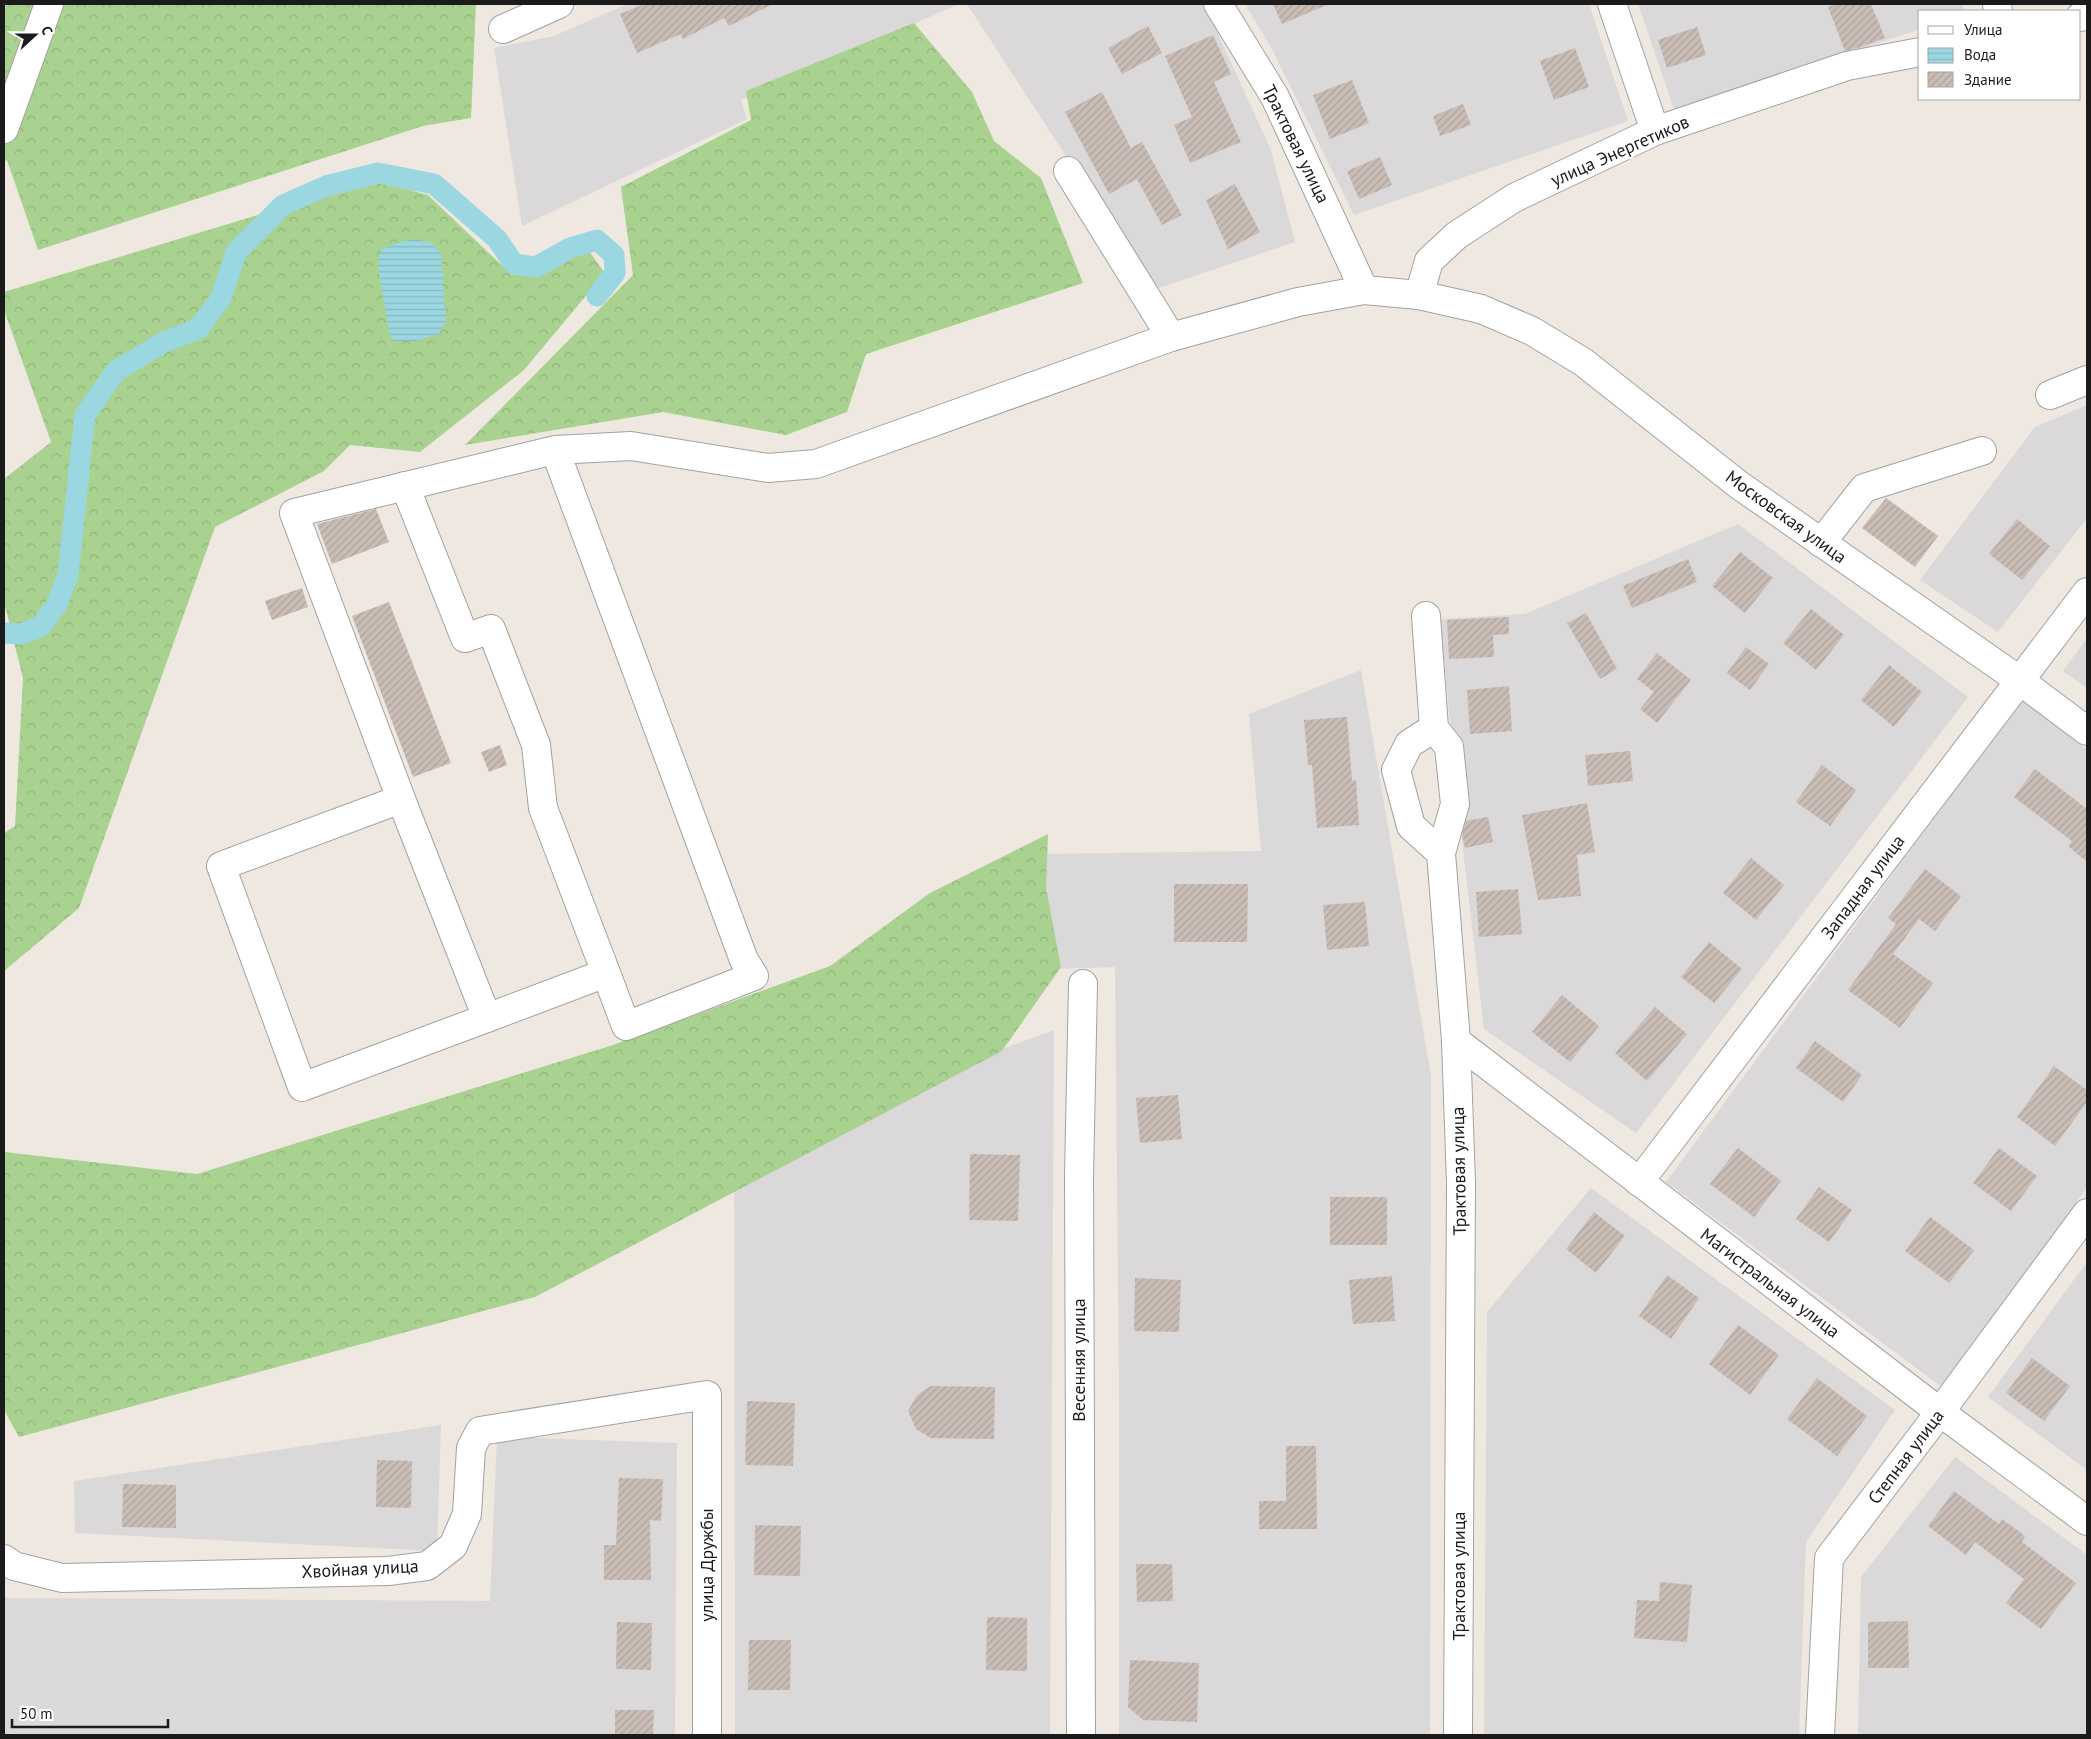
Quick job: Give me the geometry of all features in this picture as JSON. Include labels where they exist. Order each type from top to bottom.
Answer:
[{"type":"street","points":[[4,129],[50,4]]},
{"type":"street","points":[[503,29],[559,4]]},
{"type":"street","name":"Трактовая улица","points":[[1218,4],[1275,97],[1364,290]]},
{"type":"street","points":[[1612,4],[1655,132]]},
{"type":"street","name":"улица Энергетиков","points":[[1419,294],[1429,261],[1456,235],[1514,198],[1655,132],[1847,66],[1918,52]]},
{"type":"street","points":[[1068,171],[1171,337]]},
{"type":"street","name":"Московская улица","points":[[401,799],[294,513],[555,450],[631,446],[768,468],[816,464],[1171,337],[1298,302],[1364,290],[1419,294],[1481,309],[1532,331],[1583,362],[1739,485],[2019,680],[2087,732]]},
{"type":"street","points":[[2050,395],[2087,380]]},
{"type":"street","points":[[405,486],[464,638],[491,629],[536,745],[544,808],[626,1026],[754,976],[744,960],[555,450]]},
{"type":"street","points":[[1821,543],[1864,488],[1982,451]]},
{"type":"street","name":"Западная улица","points":[[1639,1182],[2087,592]]},
{"type":"street","points":[[1426,616],[1434,728],[1409,744],[1396,770],[1411,826],[1441,853]]},
{"type":"street","name":"Трактовая улица","points":[[1434,728],[1449,747],[1455,804],[1441,853],[1456,1042],[1461,1183],[1458,1735]]},
{"type":"street","points":[[487,1018],[401,799],[221,866],[302,1088],[606,974]]},
{"type":"street","name":"Весенняя улица","points":[[1081,1735],[1079,1176],[1083,984]]},
{"type":"street","name":"Магистральная улица","points":[[1456,1042],[1940,1412],[2087,1521]]},
{"type":"street","name":"Степная улица","points":[[1820,1735],[1829,1558],[2087,1213]]},
{"type":"street","name":"Хвойная улица","points":[[4,1559],[14,1566],[62,1578],[388,1571],[427,1566],[453,1546],[468,1514],[472,1448],[480,1431],[707,1395]]},
{"type":"street","name":"улица Дружбы","points":[[707,1395],[707,1735]]},
{"type":"shaded area","points":[[627,4],[959,4],[741,100],[747,119],[522,226],[494,48],[554,36]]},
{"type":"shaded area","points":[[967,4],[1207,4],[1226,31],[1218,34],[1271,150],[1295,242],[1153,290]]},
{"type":"shaded area","points":[[1245,4],[1589,4],[1628,121],[1354,215],[1272,49]]},
{"type":"shaded area","points":[[1638,4],[1962,4],[1965,10],[1918,10],[1918,30],[1675,112]]},
{"type":"shaded area","points":[[2087,405],[2087,518],[1998,632],[1920,580],[2035,427]]},
{"type":"shaded area","points":[[1738,524],[1968,697],[1636,1133],[1484,1029],[1460,824],[1440,619],[1525,614]]},
{"type":"shaded area","points":[[2087,638],[2087,688],[2063,671]]},
{"type":"shaded area","points":[[1361,670],[1431,1076],[1430,1735],[1119,1735],[1119,1395],[1115,967],[1052,969],[1044,854],[1261,851],[1249,714]]},
{"type":"shaded area","points":[[2022,699],[2087,750],[2087,1187],[1942,1387],[1666,1182]]},
{"type":"shaded area","points":[[1054,1030],[1050,1735],[735,1735],[734,1090],[887,1091]]},
{"type":"shaded area","points":[[1591,1188],[1895,1410],[1806,1542],[1799,1735],[1484,1735],[1487,1312]]},
{"type":"shaded area","points":[[2087,1262],[2087,1470],[1988,1397]]},
{"type":"shaded area","points":[[441,1425],[437,1551],[75,1533],[74,1481]]},
{"type":"shaded area","points":[[497,1437],[677,1443],[675,1735],[4,1735],[4,1595],[7,1598],[490,1601]]},
{"type":"shaded area","points":[[1955,1457],[2087,1555],[2087,1735],[1858,1735],[1861,1577]]},
{"type":"green space","points":[[4,4],[476,4],[471,118],[423,126],[38,250],[7,160],[4,161]]},
{"type":"green space","points":[[914,23],[972,92],[994,141],[1041,178],[1083,283],[866,354],[847,412],[786,435],[663,412],[465,445],[633,275],[621,187],[751,120],[746,91]]},
{"type":"green space","points":[[373,180],[428,195],[512,275],[589,251],[605,273],[524,370],[420,452],[350,445],[324,471],[215,527],[79,908],[4,971],[4,833],[15,826],[23,678],[4,602],[4,479],[51,442],[4,310],[4,292]]},
{"type":"green space","points":[[1048,834],[1046,888],[1061,967],[1002,1051],[535,1297],[19,1437],[4,1410],[4,1152],[197,1174],[610,1046],[830,966],[930,893]]},
{"type":"water","points":[[414,239],[432,243],[441,253],[446,321],[439,334],[416,341],[394,341],[389,332],[378,266],[381,250],[394,244]]},
{"type":"building","points":[[644,4],[773,4],[729,26],[724,18],[683,39],[681,34],[637,53],[620,14]]},
{"type":"building","points":[[1273,4],[1329,4],[1282,24]]},
{"type":"building","points":[[1837,4],[1871,4],[1885,38],[1845,51],[1828,7]]},
{"type":"building","points":[[1148,26],[1162,53],[1122,74],[1108,48]]},
{"type":"building","points":[[1697,27],[1706,55],[1667,68],[1658,40]]},
{"type":"building","points":[[1213,35],[1231,74],[1214,82],[1241,142],[1190,163],[1174,125],[1192,117],[1165,56]]},
{"type":"building","points":[[1575,48],[1589,87],[1554,100],[1540,61]]},
{"type":"building","points":[[1352,80],[1369,123],[1330,139],[1313,95]]},
{"type":"building","points":[[1102,92],[1131,148],[1142,142],[1182,215],[1162,225],[1137,179],[1109,194],[1065,112]]},
{"type":"building","points":[[1463,104],[1471,125],[1440,136],[1433,116]]},
{"type":"building","points":[[1380,157],[1392,185],[1359,199],[1347,171]]},
{"type":"building","points":[[1235,184],[1260,232],[1228,249],[1206,200]]},
{"type":"building","points":[[1886,498],[1938,536],[1915,567],[1862,528]]},
{"type":"building","points":[[376,509],[389,542],[332,564],[317,524]]},
{"type":"building","points":[[2017,519],[2050,546],[2022,580],[1989,554]]},
{"type":"building","points":[[1740,552],[1773,578],[1745,613],[1712,586]]},
{"type":"building","points":[[1688,559],[1697,582],[1632,608],[1623,586]]},
{"type":"building","points":[[302,588],[308,607],[272,620],[265,601]]},
{"type":"building","points":[[389,602],[451,763],[413,777],[352,616]]},
{"type":"building","points":[[1811,609],[1844,635],[1816,670],[1783,643]]},
{"type":"building","points":[[1586,613],[1617,669],[1600,679],[1567,623]]},
{"type":"building","points":[[1509,617],[1509,634],[1493,635],[1494,657],[1449,659],[1447,620]]},
{"type":"building","points":[[1746,647],[1769,664],[1750,690],[1727,673]]},
{"type":"building","points":[[1657,653],[1691,680],[1657,723],[1640,709],[1654,692],[1637,679]]},
{"type":"building","points":[[1889,665],[1922,692],[1894,727],[1861,700]]},
{"type":"building","points":[[1509,686],[1512,731],[1470,734],[1467,690]]},
{"type":"building","points":[[1347,717],[1352,781],[1356,780],[1359,825],[1317,828],[1312,765],[1308,765],[1304,720]]},
{"type":"building","points":[[500,745],[507,765],[489,772],[481,752]]},
{"type":"building","points":[[1630,751],[1633,781],[1588,786],[1585,755]]},
{"type":"building","points":[[1822,765],[1856,790],[1830,826],[1796,802]]},
{"type":"building","points":[[2035,769],[2087,809],[2087,862],[2068,846],[2072,841],[2014,797]]},
{"type":"building","points":[[1587,803],[1595,852],[1577,855],[1581,896],[1538,900],[1522,815]]},
{"type":"building","points":[[1488,817],[1493,842],[1465,848],[1462,835],[1466,821]]},
{"type":"building","points":[[1751,858],[1784,885],[1756,920],[1723,893]]},
{"type":"building","points":[[1925,869],[1961,896],[1935,931],[1919,919],[1893,954],[1933,983],[1900,1028],[1848,990],[1896,924],[1888,918]]},
{"type":"building","points":[[1174,884],[1248,884],[1247,942],[1174,942]]},
{"type":"building","points":[[1518,889],[1522,934],[1479,937],[1476,892]]},
{"type":"building","points":[[1365,902],[1369,946],[1327,950],[1323,905]]},
{"type":"building","points":[[1709,942],[1742,969],[1714,1003],[1681,977]]},
{"type":"building","points":[[1562,995],[1599,1026],[1570,1062],[1532,1032]]},
{"type":"building","points":[[1655,1007],[1687,1034],[1647,1081],[1615,1053]]},
{"type":"building","points":[[1815,1041],[1862,1075],[1843,1102],[1796,1068]]},
{"type":"building","points":[[2054,1066],[2087,1090],[2087,1102],[2055,1146],[2017,1117]]},
{"type":"building","points":[[1178,1095],[1182,1139],[1140,1143],[1136,1098]]},
{"type":"building","points":[[1738,1148],[1781,1181],[1754,1217],[1710,1184]]},
{"type":"building","points":[[1999,1148],[2037,1176],[2011,1211],[1973,1183]]},
{"type":"building","points":[[970,1154],[1020,1155],[1018,1221],[969,1220]]},
{"type":"building","points":[[1819,1187],[1852,1210],[1829,1242],[1796,1219]]},
{"type":"building","points":[[1330,1197],[1387,1197],[1387,1245],[1330,1245]]},
{"type":"building","points":[[1594,1212],[1625,1236],[1596,1273],[1566,1249]]},
{"type":"building","points":[[1930,1217],[1974,1250],[1949,1283],[1905,1251]]},
{"type":"building","points":[[1667,1275],[1699,1298],[1671,1339],[1639,1316]]},
{"type":"building","points":[[1392,1276],[1395,1321],[1353,1324],[1349,1280]]},
{"type":"building","points":[[1135,1278],[1181,1280],[1179,1332],[1134,1331]]},
{"type":"building","points":[[1738,1325],[1779,1355],[1750,1395],[1709,1364]]},
{"type":"building","points":[[2032,1358],[2070,1386],[2044,1421],[2006,1393]]},
{"type":"building","points":[[1817,1378],[1867,1416],[1837,1456],[1787,1419]]},
{"type":"building","points":[[931,1386],[995,1387],[994,1439],[931,1438],[916,1429],[908,1411],[917,1395]]},
{"type":"building","points":[[747,1401],[795,1403],[793,1466],[745,1465]]},
{"type":"building","points":[[1286,1446],[1316,1446],[1317,1529],[1259,1529],[1259,1501],[1286,1501]]},
{"type":"building","points":[[377,1460],[412,1461],[411,1508],[376,1507]]},
{"type":"building","points":[[619,1478],[663,1479],[661,1521],[650,1520],[651,1580],[604,1580],[604,1545],[616,1545]]},
{"type":"building","points":[[123,1484],[176,1485],[176,1528],[122,1527]]},
{"type":"building","points":[[1954,1491],[1999,1524],[2002,1519],[2025,1536],[2022,1542],[2076,1583],[2041,1629],[2006,1603],[2024,1579],[1975,1542],[1966,1555],[1928,1526]]},
{"type":"building","points":[[755,1525],[801,1526],[800,1576],[754,1575]]},
{"type":"building","points":[[1136,1564],[1172,1564],[1173,1601],[1137,1602]]},
{"type":"building","points":[[1660,1582],[1692,1585],[1687,1642],[1634,1638],[1637,1600],[1659,1601]]},
{"type":"building","points":[[987,1617],[1027,1618],[1027,1671],[986,1670]]},
{"type":"building","points":[[1908,1621],[1909,1668],[1868,1668],[1868,1622]]},
{"type":"building","points":[[617,1622],[652,1623],[651,1670],[616,1669]]},
{"type":"building","points":[[749,1640],[791,1640],[790,1690],[748,1690]]},
{"type":"building","points":[[1130,1660],[1199,1663],[1197,1722],[1143,1720],[1128,1707]]},
{"type":"building","points":[[615,1710],[654,1710],[653,1735],[615,1735]]},
{"type":"waterway","points":[[4,633],[22,634],[41,626],[57,604],[68,575],[85,415],[116,371],[164,342],[198,329],[221,298],[236,252],[283,205],[326,186],[378,173],[434,184],[497,239],[514,264],[536,267],[570,248],[597,240],[614,255],[615,273],[597,296]]}]
